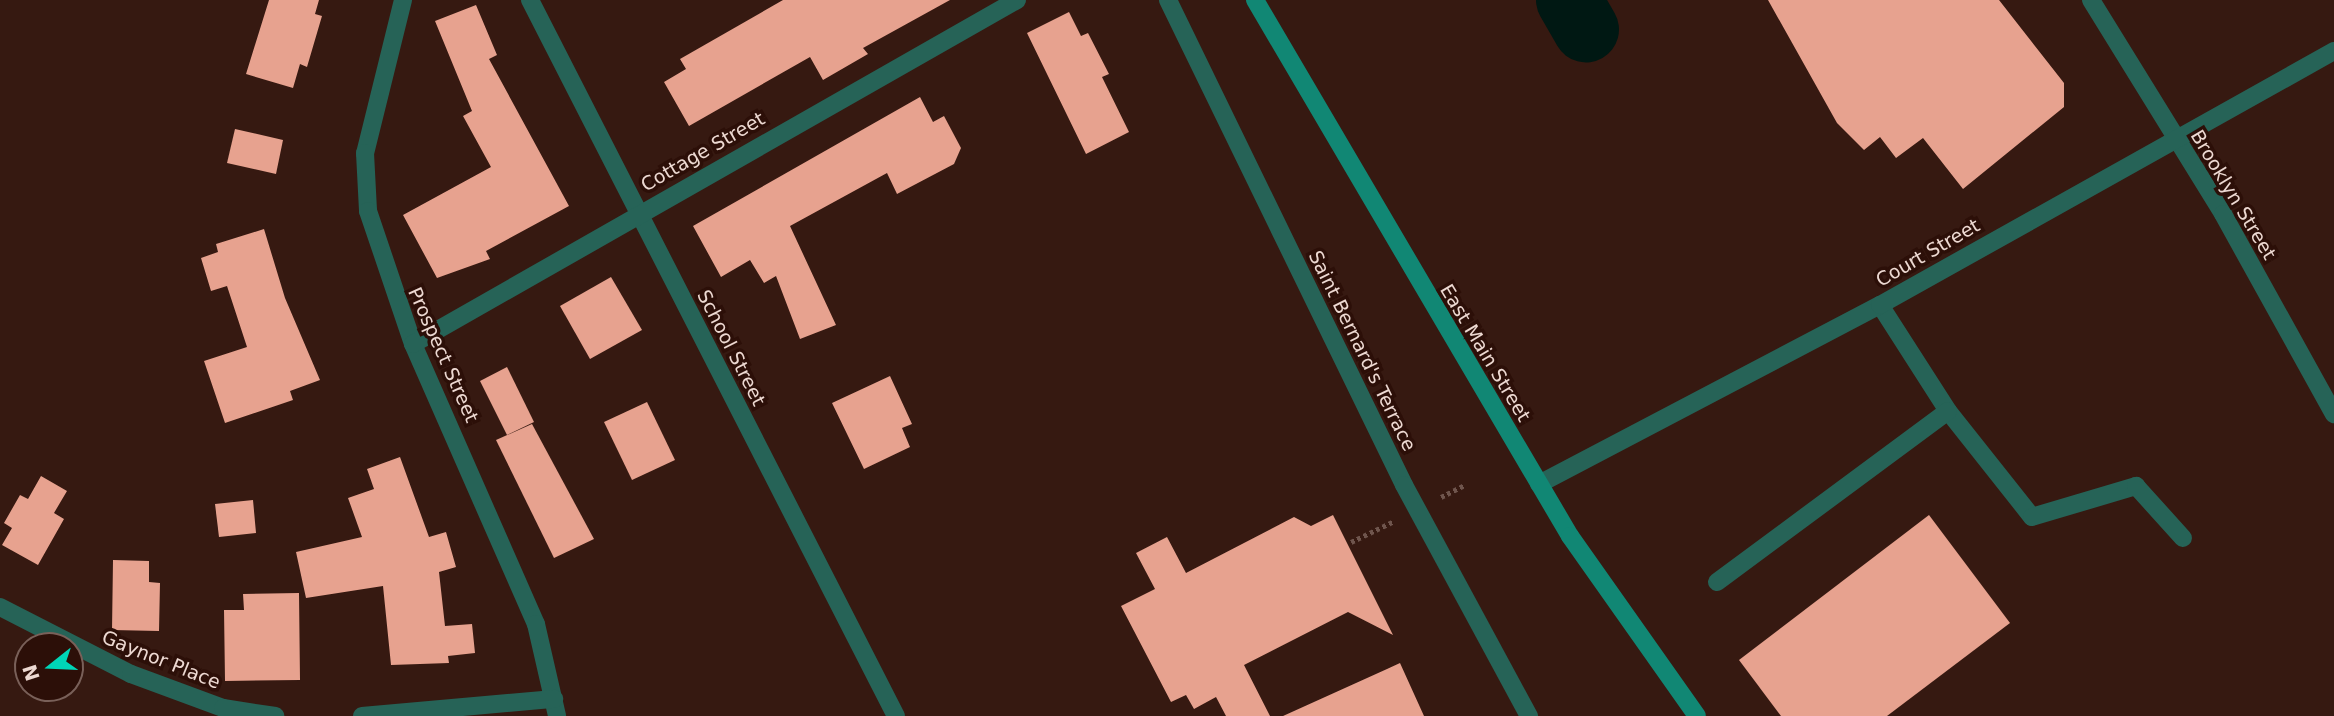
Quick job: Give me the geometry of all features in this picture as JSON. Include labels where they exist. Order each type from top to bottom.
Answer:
[{"type":"main road","name":"East Main Street","points":[[1255,0],[1539,484],[1597,577],[1698,716]]},
{"type":"street","name":"Prospect Street","points":[[404,0],[376,102],[364,180],[378,252],[413,344],[522,588],[555,708]]},
{"type":"street","name":"School Street","points":[[530,0],[895,716]]},
{"type":"street","name":"Cottage Street","points":[[413,344],[1017,0]]},
{"type":"street","name":"Saint Bernard's Terrace","points":[[1168,0],[1410,497],[1529,716]]},
{"type":"street","name":"Brooklyn Street","points":[[2091,0],[2175,137],[2334,414]]},
{"type":"street","name":"Court Street","points":[[1539,484],[1880,305],[2175,137],[2334,51]]},
{"type":"street","points":[[1880,305],[1948,411],[2032,517],[2136,486],[2183,538]]},
{"type":"street","points":[[1717,582],[1948,411]]},
{"type":"street","name":"Gaynor Place","points":[[0,607],[131,674],[223,708],[275,716]]},
{"type":"street","points":[[362,716],[555,708]]},
{"type":"path","points":[[1433,501],[1465,485]]},
{"type":"path","points":[[1351,542],[1401,517]]},
{"type":"building","points":[[269,0],[319,0],[315,14],[322,16],[307,67],[300,64],[293,88],[246,74]]},
{"type":"building","points":[[783,0],[950,0],[863,48],[868,54],[823,80],[810,57],[689,126],[664,82],[686,69],[680,59]]},
{"type":"building","points":[[1768,0],[1999,0],[2064,83],[2064,107],[1963,189],[1923,138],[1896,158],[1880,137],[1864,150],[1837,123]]},
{"type":"building","points":[[476,5],[497,55],[489,59],[569,206],[486,251],[490,259],[437,278],[403,215],[491,167],[463,116],[472,111],[435,21]]},
{"type":"building","points":[[1069,12],[1081,36],[1088,33],[1109,74],[1102,77],[1129,132],[1086,154],[1027,33]]},
{"type":"building","points":[[920,97],[933,122],[944,116],[961,148],[954,164],[897,194],[887,173],[790,226],[836,325],[800,339],[776,276],[764,283],[750,260],[721,277],[693,226]]},
{"type":"building","points":[[235,129],[283,140],[276,174],[227,163]]},
{"type":"building","points":[[264,229],[285,298],[320,380],[290,391],[293,400],[225,423],[204,361],[247,347],[227,286],[211,291],[201,258],[218,252],[216,244]]},
{"type":"building","points":[[611,277],[642,330],[590,359],[560,306]]},
{"type":"building","points":[[507,367],[534,422],[507,435],[480,381]]},
{"type":"building","points":[[890,376],[912,424],[902,428],[910,447],[864,469],[832,403]]},
{"type":"building","points":[[647,402],[675,460],[632,480],[604,422]]},
{"type":"building","points":[[532,424],[594,539],[554,558],[496,440]]},
{"type":"building","points":[[400,457],[429,537],[446,532],[456,567],[439,572],[445,626],[472,624],[475,653],[448,656],[449,663],[391,665],[383,586],[306,598],[296,552],[362,537],[348,498],[374,489],[367,469]]},
{"type":"building","points":[[41,476],[67,491],[54,513],[64,519],[38,565],[2,545],[12,528],[4,523],[20,495],[28,499]]},
{"type":"building","points":[[253,500],[256,533],[219,537],[215,504]]},
{"type":"building","points":[[1333,515],[1393,635],[1348,612],[1244,665],[1270,716],[1226,716],[1216,697],[1194,709],[1186,695],[1171,702],[1121,606],[1155,589],[1136,553],[1167,537],[1186,573],[1294,517],[1311,526]]},
{"type":"building","points":[[1929,515],[2010,623],[1887,716],[1781,716],[1739,660]]},
{"type":"building","points":[[113,560],[149,561],[149,582],[160,583],[159,631],[112,630]]},
{"type":"building","points":[[299,593],[300,680],[225,681],[224,610],[244,610],[243,594]]},
{"type":"building","points":[[1400,663],[1424,716],[1283,716],[1387,669]]},
{"type":"waterway","points":[[1569,0],[1586,29]]}]
